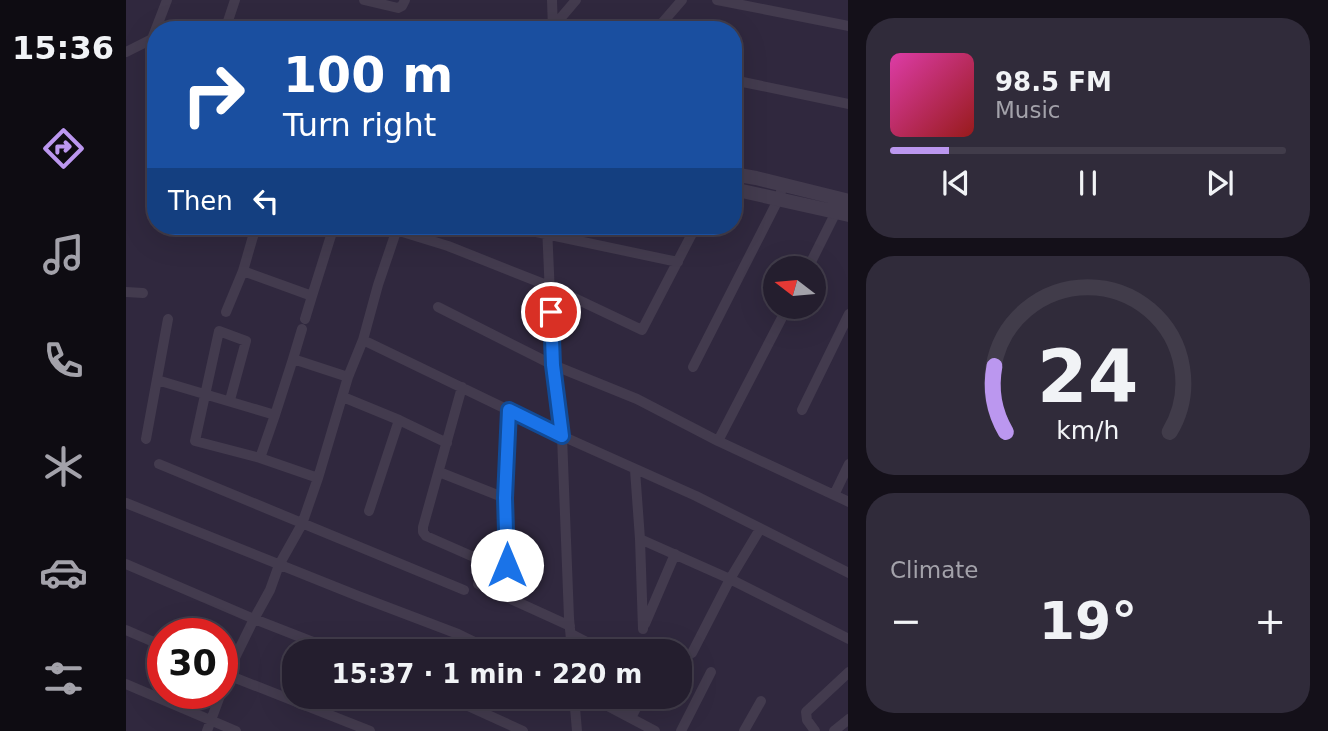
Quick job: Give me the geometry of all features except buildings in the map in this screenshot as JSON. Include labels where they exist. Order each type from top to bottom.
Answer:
[{"type":"street","points":[[160,21],[167,0]]},
{"type":"street","points":[[228,21],[235,0]]},
{"type":"street","points":[[365,0],[398,8],[405,0]]},
{"type":"street","points":[[552,0],[553,21]]},
{"type":"street","points":[[559,21],[576,0]]},
{"type":"street","points":[[664,21],[682,0]]},
{"type":"street","points":[[717,0],[848,26]]},
{"type":"street","points":[[126,52],[147,43]]},
{"type":"street","points":[[742,82],[848,104]]},
{"type":"street","points":[[742,177],[781,192],[843,207],[815,256]]},
{"type":"street","points":[[742,190],[781,192]]},
{"type":"street","points":[[693,367],[781,192]]},
{"type":"street","points":[[226,312],[243,271],[253,235]]},
{"type":"street","points":[[260,458],[331,235]]},
{"type":"street","points":[[238,649],[271,590],[279,565],[302,524],[395,235]]},
{"type":"street","points":[[417,235],[549,286],[642,330],[692,235]]},
{"type":"street","points":[[547,235],[553,365],[562,436],[571,639]]},
{"type":"street","points":[[564,235],[678,262]]},
{"type":"street","points":[[243,271],[312,296]]},
{"type":"street","points":[[126,292],[143,293]]},
{"type":"street","points":[[438,307],[553,365],[637,399],[718,441],[848,502]]},
{"type":"street","points":[[802,410],[848,316]]},
{"type":"street","points":[[146,439],[168,319]]},
{"type":"street","points":[[718,441],[781,319]]},
{"type":"street","points":[[230,400],[247,341],[219,331],[195,441],[260,458],[318,478]]},
{"type":"street","points":[[363,340],[562,436],[696,496],[848,573]]},
{"type":"street","points":[[293,359],[348,377]]},
{"type":"street","points":[[157,380],[275,415]]},
{"type":"street","points":[[462,387],[423,532],[426,536],[501,569],[507,565],[505,498],[509,410]]},
{"type":"street","points":[[343,397],[447,443]]},
{"type":"street","points":[[369,511],[400,420]]},
{"type":"street","points":[[159,464],[464,590]]},
{"type":"street","points":[[834,495],[848,466]]},
{"type":"street","points":[[635,470],[643,629],[675,554]]},
{"type":"street","points":[[439,472],[505,498]]},
{"type":"street","points":[[126,503],[467,639]]},
{"type":"street","points":[[692,653],[730,579],[760,529]]},
{"type":"street","points":[[640,539],[730,579],[848,638]]},
{"type":"street","points":[[126,564],[305,639]]},
{"type":"street","points":[[478,584],[585,639]]},
{"type":"street","points":[[126,630],[147,639]]},
{"type":"street","points":[[681,731],[711,672]]},
{"type":"street","points":[[815,731],[807,720],[806,712],[848,673]]},
{"type":"street","points":[[238,678],[370,731]]},
{"type":"street","points":[[126,684],[209,726],[236,731]]},
{"type":"street","points":[[744,731],[761,701]]},
{"type":"street","points":[[209,726],[215,709]]},
{"type":"street","points":[[475,709],[523,731]]},
{"type":"street","points":[[576,709],[577,731]]},
{"type":"street","points":[[614,709],[655,731]]},
{"type":"street","points":[[631,718],[636,709]]},
{"type":"street","points":[[834,731],[848,720]]},
{"type":"route","points":[[507,565],[505,498],[509,410],[562,436],[553,365],[551,312]]}]
